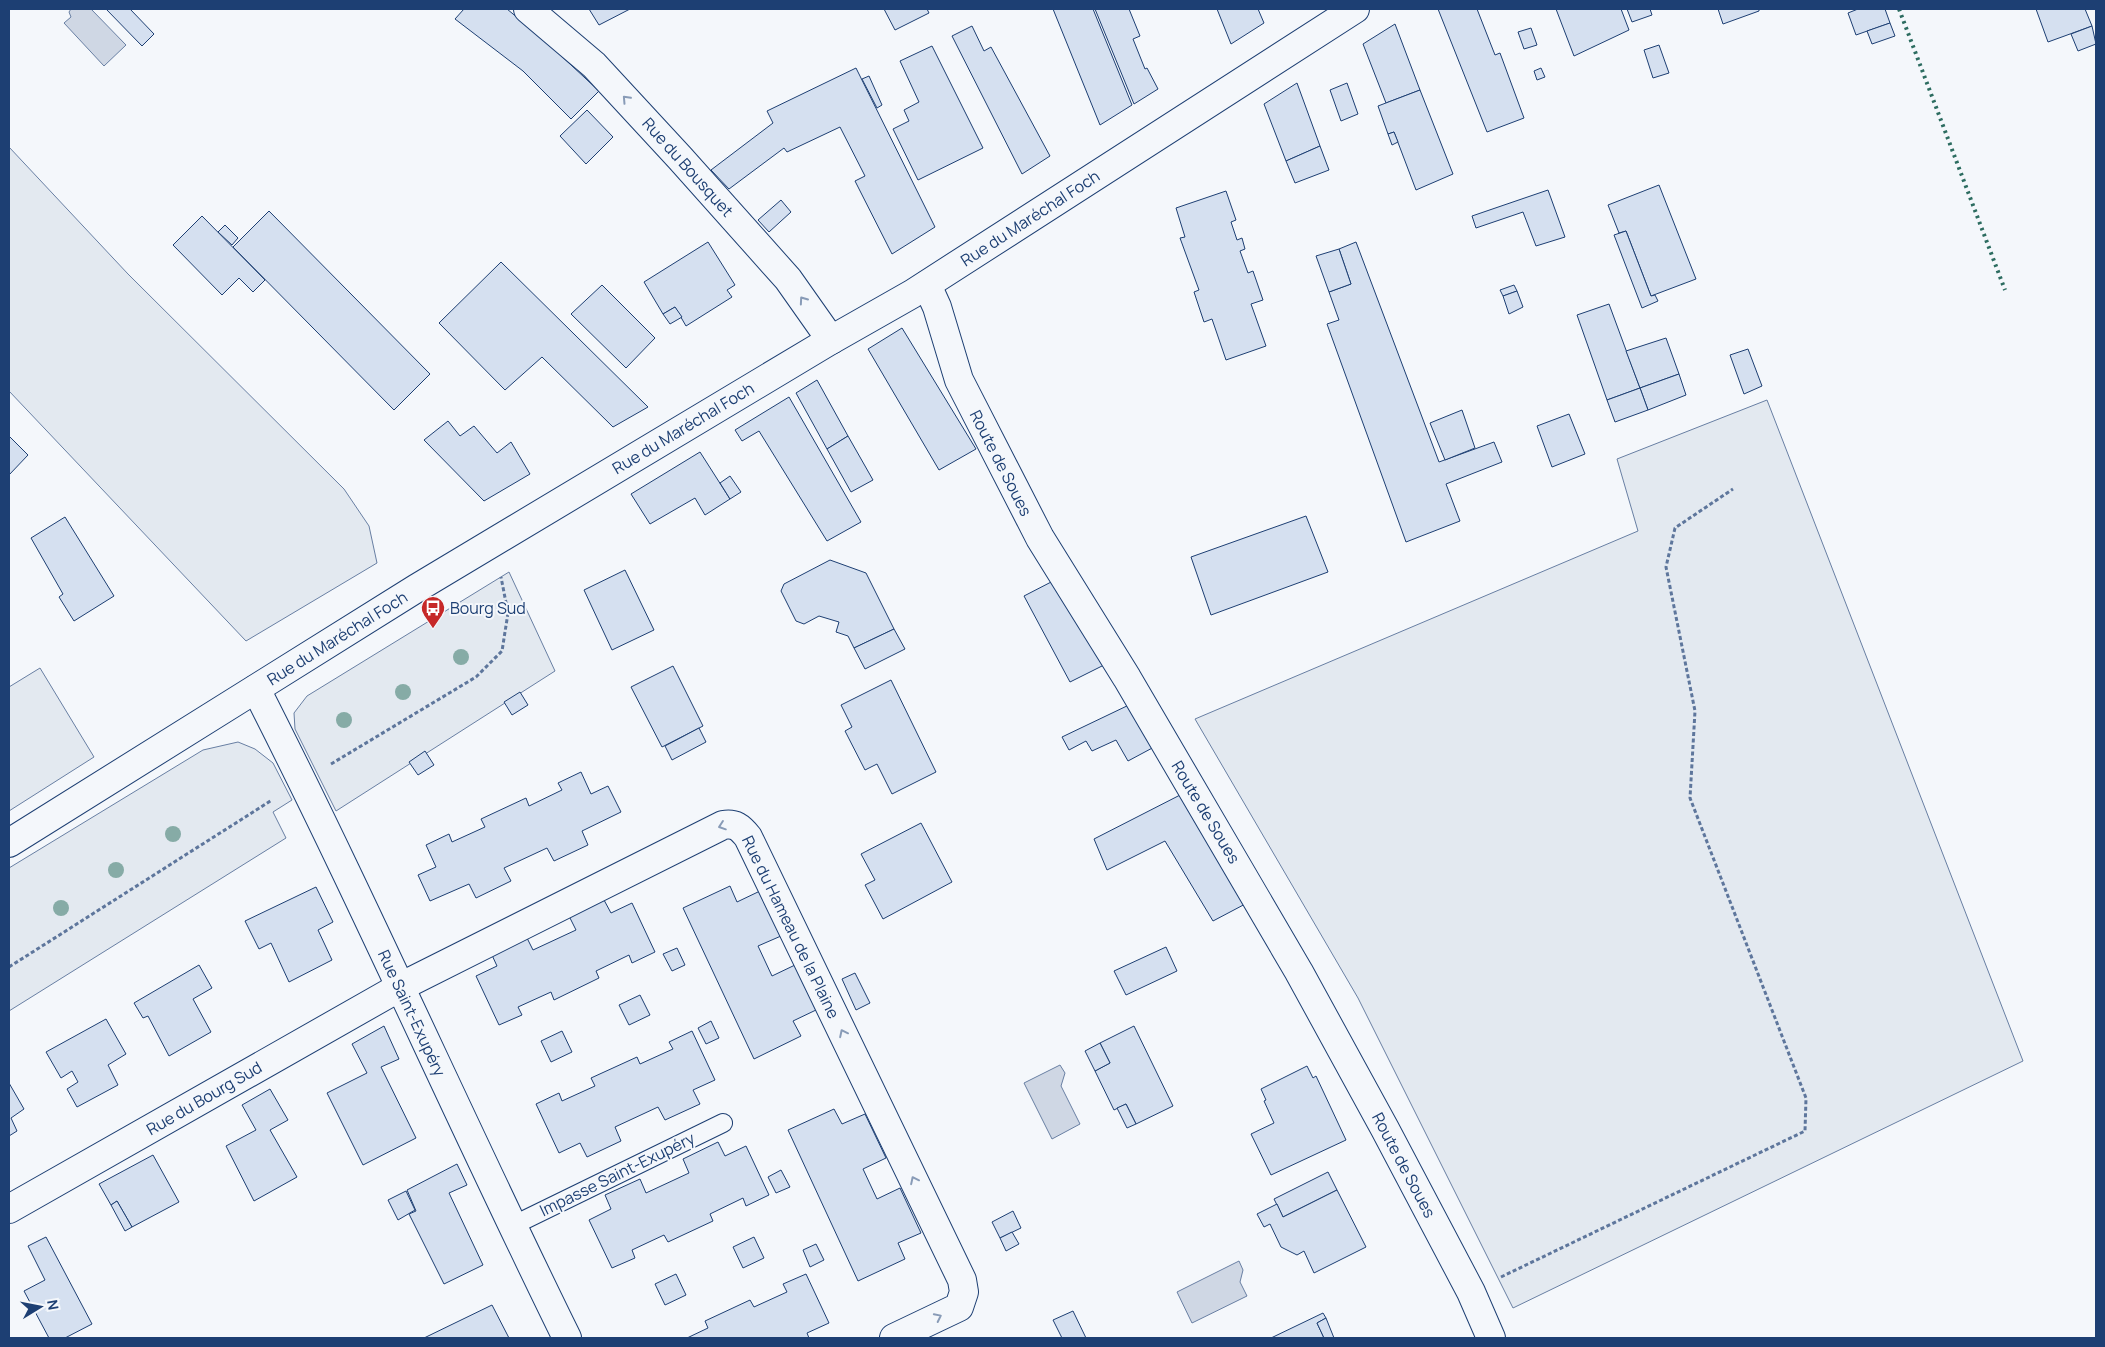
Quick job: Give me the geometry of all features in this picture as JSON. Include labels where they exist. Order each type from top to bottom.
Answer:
[{"type":"main road","name":"Rue du Bousquet","points":[[528,9],[594,65],[674,150],[788,279],[831,340]]},
{"type":"main road","name":"Rue du Maréchal Foch","points":[[9,843],[417,588],[831,340],[927,285],[1355,9]]},
{"type":"main road","name":"Route de Soues","points":[[927,285],[936,307],[959,380],[1040,538],[1180,768],[1299,972],[1471,1292],[1491,1338]]},
{"type":"main road","name":"Rue Saint-Exupéry","points":[[256,689],[303,781],[512,1226],[567,1338]]},
{"type":"main road","name":"Rue du Hameau de la Plaine","points":[[400,986],[723,825],[732,823],[741,828],[748,837],[962,1280],[964,1292],[958,1307],[894,1338]]},
{"type":"main road","name":"Rue du Bourg Sud","points":[[9,1209],[400,986]]},
{"type":"lane","name":"Impasse Saint-Exupéry","points":[[512,1226],[723,1123]]},
{"type":"path","points":[[1471,1292],[1514,1269],[1805,1131],[1806,1098],[1690,798],[1695,711],[1666,567],[1675,528],[1733,489]]},
{"type":"shaded area","points":[[71,9],[91,9],[126,45],[104,66],[64,23],[71,17],[69,12]]},
{"type":"shaded area","points":[[9,147],[128,274],[344,489],[369,526],[377,563],[246,641],[9,391]]},
{"type":"shaded area","points":[[1767,400],[2023,1061],[1513,1308],[1358,998],[1195,719],[1638,531],[1617,459]]},
{"type":"shaded area","points":[[509,572],[555,671],[336,811],[295,729],[294,713],[307,696]]},
{"type":"shaded area","points":[[40,668],[94,757],[9,811],[9,687]]},
{"type":"shaded area","points":[[238,742],[255,749],[273,763],[292,800],[273,812],[286,838],[9,1011],[9,868],[203,750]]},
{"type":"shaded area","points":[[1060,1065],[1065,1073],[1061,1086],[1080,1124],[1052,1139],[1024,1083]]},
{"type":"shaded area","points":[[1239,1261],[1243,1270],[1240,1282],[1247,1296],[1192,1323],[1177,1292]]},
{"type":"building","points":[[106,9],[130,9],[154,34],[142,46]]},
{"type":"building","points":[[464,9],[507,9],[542,38],[599,91],[571,119],[523,71],[455,19]]},
{"type":"building","points":[[589,9],[630,9],[599,25]]},
{"type":"building","points":[[884,9],[927,9],[929,13],[895,30]]},
{"type":"building","points":[[1053,9],[1093,9],[1132,105],[1100,125]]},
{"type":"building","points":[[1095,9],[1129,9],[1140,36],[1133,39],[1145,69],[1147,68],[1158,89],[1134,104]]},
{"type":"building","points":[[1217,9],[1258,9],[1264,23],[1231,44]]},
{"type":"building","points":[[1438,9],[1477,9],[1495,55],[1500,53],[1524,118],[1487,132]]},
{"type":"building","points":[[1556,9],[1621,9],[1629,30],[1574,56]]},
{"type":"building","points":[[1627,9],[1650,9],[1652,15],[1632,22]]},
{"type":"building","points":[[1718,9],[1759,9],[1759,11],[1723,24]]},
{"type":"building","points":[[1858,9],[1885,9],[1890,23],[1856,35],[1848,13]]},
{"type":"building","points":[[2036,9],[2085,9],[2092,26],[2048,42]]},
{"type":"building","points":[[1890,23],[1895,36],[1872,44],[1867,31]]},
{"type":"building","points":[[1395,24],[1420,90],[1386,103],[1363,44]]},
{"type":"building","points":[[972,26],[984,51],[991,47],[1050,156],[1022,174],[952,36]]},
{"type":"building","points":[[2092,26],[2096,44],[2078,51],[2071,34]]},
{"type":"building","points":[[1531,28],[1537,45],[1524,49],[1518,32]]},
{"type":"building","points":[[1659,45],[1669,73],[1653,78],[1644,50]]},
{"type":"building","points":[[932,46],[983,148],[918,180],[893,129],[909,121],[904,110],[919,102],[900,61]]},
{"type":"building","points":[[856,68],[935,227],[892,254],[855,181],[865,176],[840,127],[787,152],[784,148],[729,189],[711,170],[773,123],[767,111]]},
{"type":"building","points":[[1541,68],[1545,77],[1537,80],[1534,71]]},
{"type":"building","points":[[869,76],[882,105],[877,108],[862,79]]},
{"type":"building","points":[[1297,83],[1320,146],[1286,161],[1264,104]]},
{"type":"building","points":[[1347,83],[1358,114],[1341,121],[1330,90]]},
{"type":"building","points":[[1420,90],[1453,174],[1416,190],[1394,132],[1388,134],[1378,106]]},
{"type":"building","points":[[587,110],[613,137],[586,164],[560,136]]},
{"type":"building","points":[[1394,132],[1398,142],[1392,145],[1388,134]]},
{"type":"building","points":[[1320,146],[1329,170],[1295,183],[1286,161]]},
{"type":"building","points":[[1659,185],[1696,279],[1651,296],[1626,231],[1619,233],[1608,205]]},
{"type":"building","points":[[1548,190],[1565,237],[1536,246],[1523,212],[1476,228],[1472,216]]},
{"type":"building","points":[[1226,191],[1236,220],[1231,222],[1237,240],[1242,238],[1245,249],[1240,251],[1248,273],[1253,271],[1263,300],[1251,304],[1266,346],[1226,360],[1212,319],[1204,322],[1194,292],[1199,290],[1180,238],[1185,237],[1176,208]]},
{"type":"building","points":[[781,200],[791,212],[769,232],[758,220]]},
{"type":"building","points":[[269,211],[430,374],[394,410],[233,247]]},
{"type":"building","points":[[202,216],[265,280],[253,292],[239,278],[222,295],[173,245]]},
{"type":"building","points":[[225,225],[238,238],[232,245],[218,232]]},
{"type":"building","points":[[1626,231],[1651,296],[1655,295],[1658,301],[1642,308],[1614,235]]},
{"type":"building","points":[[708,242],[735,285],[727,290],[732,297],[686,326],[675,307],[663,314],[644,282]]},
{"type":"building","points":[[1356,242],[1439,462],[1494,442],[1502,462],[1446,484],[1460,521],[1406,542],[1327,324],[1339,320],[1329,292],[1351,284],[1339,249]]},
{"type":"building","points":[[1339,249],[1351,284],[1329,292],[1316,256]]},
{"type":"building","points":[[501,262],[648,407],[613,427],[542,357],[505,390],[439,323]]},
{"type":"building","points":[[602,285],[655,338],[626,368],[571,314]]},
{"type":"building","points":[[1514,285],[1517,291],[1503,296],[1500,290]]},
{"type":"building","points":[[1517,291],[1523,307],[1509,314],[1503,296]]},
{"type":"building","points":[[1609,304],[1640,388],[1607,400],[1577,315]]},
{"type":"building","points":[[675,307],[682,317],[670,324],[663,314]]},
{"type":"building","points":[[902,328],[976,449],[939,470],[868,349]]},
{"type":"building","points":[[1666,338],[1679,374],[1640,388],[1626,351]]},
{"type":"building","points":[[1748,349],[1762,386],[1744,394],[1730,355]]},
{"type":"building","points":[[1679,374],[1686,395],[1648,410],[1640,388]]},
{"type":"building","points":[[817,380],[848,436],[827,449],[796,393]]},
{"type":"building","points":[[1640,388],[1648,410],[1615,422],[1607,400]]},
{"type":"building","points":[[789,397],[861,522],[827,541],[759,431],[742,441],[735,430]]},
{"type":"building","points":[[1462,410],[1475,448],[1445,460],[1430,423]]},
{"type":"building","points":[[1569,414],[1585,454],[1552,467],[1537,426]]},
{"type":"building","points":[[448,421],[460,436],[474,426],[497,453],[511,442],[530,474],[484,501],[424,440]]},
{"type":"building","points":[[9,436],[28,455],[9,475]]},
{"type":"building","points":[[848,436],[873,480],[851,492],[827,449]]},
{"type":"building","points":[[700,452],[730,499],[705,515],[695,498],[650,524],[631,494]]},
{"type":"building","points":[[730,476],[741,492],[730,499],[720,483]]},
{"type":"building","points":[[1306,516],[1328,572],[1211,615],[1191,557]]},
{"type":"building","points":[[65,517],[114,596],[74,621],[59,597],[63,594],[31,538]]},
{"type":"building","points":[[830,560],[866,573],[894,629],[854,648],[848,636],[836,632],[839,622],[819,616],[804,624],[796,621],[781,591],[784,584]]},
{"type":"building","points":[[625,570],[654,630],[612,650],[584,590]]},
{"type":"building","points":[[1055,580],[1106,664],[1070,682],[1024,596]]},
{"type":"building","points":[[894,629],[905,649],[865,669],[854,648]]},
{"type":"building","points":[[673,666],[703,726],[662,747],[631,687]]},
{"type":"building","points":[[891,680],[936,772],[892,794],[877,764],[865,770],[845,731],[852,727],[841,705]]},
{"type":"building","points":[[520,692],[528,705],[512,715],[504,702]]},
{"type":"building","points":[[1131,704],[1156,746],[1128,761],[1116,740],[1092,751],[1086,741],[1069,750],[1062,737]]},
{"type":"building","points":[[699,728],[706,742],[672,760],[665,746]]},
{"type":"building","points":[[425,751],[434,765],[418,775],[409,762]]},
{"type":"building","points":[[581,772],[591,794],[608,786],[621,812],[582,831],[588,845],[554,861],[547,848],[504,868],[511,881],[476,898],[469,884],[430,901],[418,875],[436,867],[426,845],[449,834],[452,842],[485,827],[481,819],[526,798],[529,806],[562,790],[558,783]]},
{"type":"building","points":[[1184,793],[1249,902],[1213,921],[1165,841],[1107,870],[1094,839]]},
{"type":"building","points":[[921,823],[952,882],[883,919],[865,885],[875,880],[861,854]]},
{"type":"building","points":[[730,886],[737,902],[760,891],[781,936],[758,946],[772,976],[795,965],[816,1010],[793,1021],[801,1036],[754,1059],[683,908]]},
{"type":"building","points":[[316,887],[333,922],[318,930],[332,960],[289,982],[271,943],[259,949],[245,921]]},
{"type":"building","points":[[604,900],[611,913],[632,903],[655,952],[632,963],[629,955],[596,971],[599,978],[554,1000],[551,992],[518,1007],[522,1015],[499,1025],[476,976],[497,966],[491,953],[526,936],[533,950],[576,930],[569,916]]},
{"type":"building","points":[[1166,947],[1177,971],[1126,995],[1114,971]]},
{"type":"building","points":[[677,948],[685,965],[672,971],[663,954]]},
{"type":"building","points":[[199,965],[212,988],[193,999],[211,1032],[169,1056],[148,1016],[143,1018],[134,1003]]},
{"type":"building","points":[[855,973],[870,1003],[856,1010],[842,979]]},
{"type":"building","points":[[640,995],[650,1015],[629,1025],[619,1005]]},
{"type":"building","points":[[106,1019],[126,1054],[108,1065],[118,1085],[77,1107],[67,1089],[78,1082],[72,1071],[61,1078],[46,1052]]},
{"type":"building","points":[[711,1021],[719,1038],[706,1044],[698,1028]]},
{"type":"building","points":[[384,1026],[399,1059],[381,1067],[416,1138],[363,1165],[327,1093],[367,1073],[352,1044]]},
{"type":"building","points":[[1134,1026],[1173,1106],[1136,1124],[1126,1104],[1114,1110],[1095,1071],[1110,1063],[1100,1043]]},
{"type":"building","points":[[562,1031],[572,1052],[551,1062],[541,1041]]},
{"type":"building","points":[[692,1031],[715,1080],[693,1090],[700,1104],[665,1120],[658,1107],[615,1127],[621,1141],[587,1157],[580,1143],[559,1153],[536,1104],[559,1093],[562,1101],[595,1086],[591,1078],[637,1057],[640,1064],[673,1049],[669,1042]]},
{"type":"building","points":[[1100,1043],[1110,1063],[1095,1071],[1085,1051]]},
{"type":"building","points":[[1307,1066],[1313,1078],[1316,1076],[1346,1140],[1271,1175],[1251,1134],[1274,1123],[1261,1089]]},
{"type":"building","points":[[9,1083],[24,1109],[11,1118],[17,1131],[9,1136]]},
{"type":"building","points":[[270,1089],[288,1120],[270,1130],[297,1177],[254,1201],[226,1146],[256,1130],[242,1105]]},
{"type":"building","points":[[1126,1104],[1136,1124],[1127,1128],[1117,1108]]},
{"type":"building","points":[[834,1109],[842,1124],[865,1114],[886,1158],[863,1169],[877,1199],[900,1188],[921,1233],[898,1243],[905,1259],[858,1281],[788,1130]]},
{"type":"building","points":[[718,1142],[725,1156],[746,1146],[769,1195],[746,1206],[743,1198],[710,1214],[713,1221],[668,1242],[664,1235],[632,1250],[635,1258],[612,1268],[589,1220],[611,1209],[605,1195],[640,1179],[646,1193],[689,1173],[683,1159]]},
{"type":"building","points":[[153,1155],[179,1202],[132,1227],[117,1201],[111,1205],[99,1184]]},
{"type":"building","points":[[457,1164],[467,1185],[449,1193],[483,1265],[444,1284],[409,1214],[416,1211],[407,1190]]},
{"type":"building","points":[[781,1170],[790,1187],[776,1193],[768,1177]]},
{"type":"building","points":[[1328,1172],[1337,1190],[1283,1217],[1274,1199]]},
{"type":"building","points":[[1337,1190],[1366,1247],[1314,1273],[1304,1251],[1297,1255],[1281,1247],[1270,1224],[1264,1227],[1257,1214],[1277,1204],[1283,1217]]},
{"type":"building","points":[[406,1191],[415,1210],[398,1220],[388,1200]]},
{"type":"building","points":[[117,1201],[132,1227],[125,1231],[111,1205]]},
{"type":"building","points":[[1013,1211],[1021,1228],[1000,1238],[992,1222]]},
{"type":"building","points":[[1012,1232],[1019,1244],[1006,1251],[1000,1238]]},
{"type":"building","points":[[46,1237],[92,1324],[65,1338],[49,1338],[24,1291],[45,1280],[28,1246]]},
{"type":"building","points":[[754,1237],[764,1258],[743,1268],[733,1247]]},
{"type":"building","points":[[816,1244],[824,1260],[810,1267],[803,1250]]},
{"type":"building","points":[[676,1274],[686,1295],[665,1305],[655,1284]]},
{"type":"building","points":[[806,1274],[829,1323],[807,1333],[809,1338],[687,1338],[708,1328],[705,1321],[750,1300],[754,1307],[787,1292],[783,1284]]},
{"type":"building","points":[[492,1305],[509,1338],[424,1338]]},
{"type":"building","points":[[1073,1311],[1086,1338],[1062,1338],[1053,1320]]},
{"type":"building","points":[[1323,1313],[1326,1318],[1317,1323],[1324,1338],[1271,1338]]},
{"type":"building","points":[[1326,1318],[1334,1338],[1324,1338],[1317,1323]]},
{"type":"hedge","points":[[1899,9],[2005,290]]},
{"type":"place","name":"Bourg Sud","points":[[433,629]]}]
